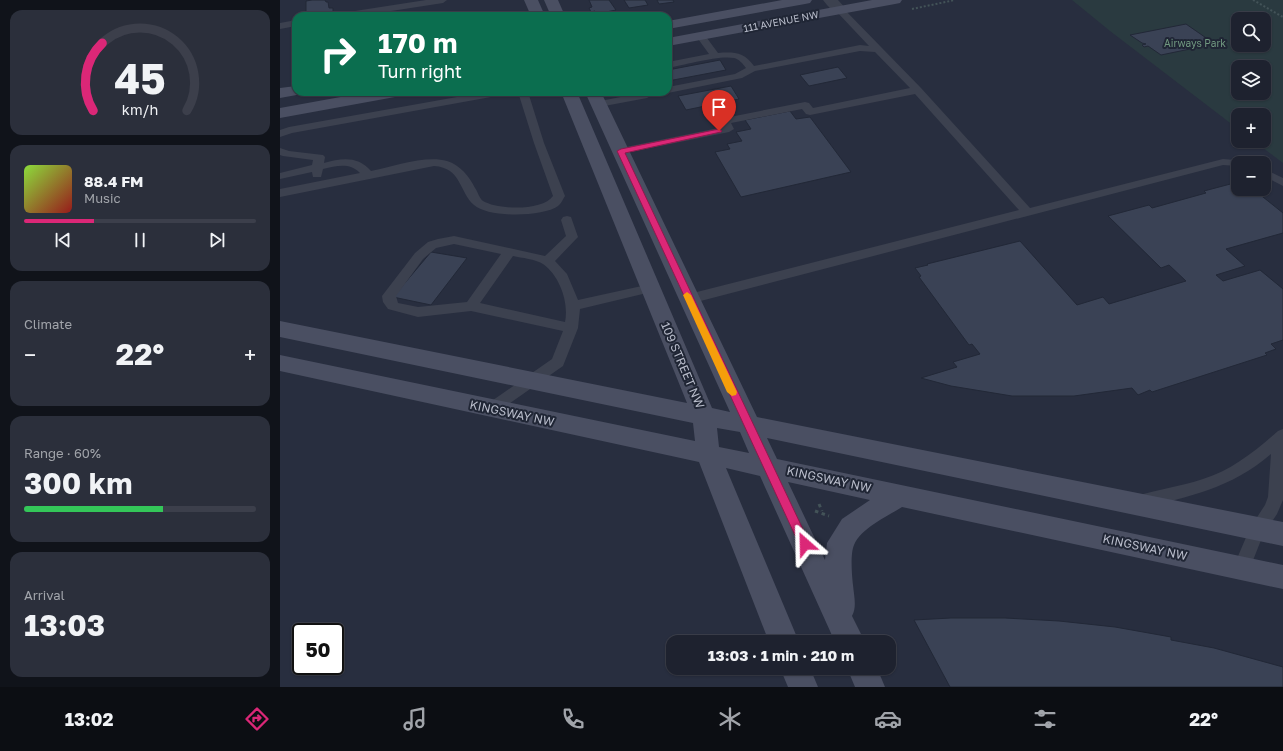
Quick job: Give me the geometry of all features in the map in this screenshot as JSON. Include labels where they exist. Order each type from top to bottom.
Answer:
[{"type":"main road","points":[[531,0],[536,12]]},
{"type":"main road","points":[[551,0],[556,12]]},
{"type":"main road","name":"111 AVENUE NW","points":[[672,24],[805,0]]},
{"type":"main road","name":"111 AVENUE NW","points":[[672,41],[835,5],[895,0]]},
{"type":"main road","points":[[280,94],[292,92]]},
{"type":"main road","points":[[280,113],[372,96]]},
{"type":"main road","name":"109 STREET NW","points":[[571,96],[704,416],[708,454],[781,635]]},
{"type":"main road","points":[[596,98],[747,425],[769,466],[846,634]]},
{"type":"main road","points":[[280,329],[1283,534]]},
{"type":"main road","name":"KINGSWAY NW","points":[[280,363],[491,409],[769,466],[1283,577]]},
{"type":"main road","points":[[846,634],[838,575],[840,543],[851,526],[900,495]]},
{"type":"main road","points":[[798,675],[803,687]]},
{"type":"main road","points":[[865,675],[870,687]]},
{"type":"lane","points":[[360,12],[396,4],[443,0]]},
{"type":"lane","points":[[835,5],[917,90],[1027,212]]},
{"type":"lane","points":[[280,26],[292,24]]},
{"type":"lane","points":[[701,36],[714,56]]},
{"type":"lane","points":[[672,86],[716,76],[738,76],[752,69],[860,48],[876,49]]},
{"type":"lane","points":[[672,65],[684,65],[705,61],[714,56],[734,55],[743,57],[752,69]]},
{"type":"lane","points":[[621,151],[730,129],[724,121],[805,105],[810,112],[917,90]]},
{"type":"lane","points":[[280,134],[289,130],[480,96]]},
{"type":"lane","points":[[280,193],[418,165],[439,163],[461,175],[476,201],[481,204],[500,210],[542,209],[554,204],[559,196],[539,143],[524,96]]},
{"type":"lane","points":[[596,98],[616,96]]},
{"type":"lane","points":[[280,151],[287,154],[320,157],[316,185]]},
{"type":"lane","points":[[280,176],[341,162],[357,163],[368,175]]},
{"type":"lane","points":[[689,299],[1223,162],[1231,162]]},
{"type":"lane","points":[[1271,176],[1283,183]]},
{"type":"lane","points":[[547,261],[572,237],[567,220]]},
{"type":"lane","points":[[491,409],[558,362],[571,328],[574,312],[561,274],[547,261],[510,251],[454,240],[432,245],[419,256],[388,296],[393,306],[418,312],[471,306],[571,328]]},
{"type":"lane","points":[[471,306],[510,251]]},
{"type":"lane","points":[[572,306],[651,288]]},
{"type":"lane","points":[[1133,503],[1201,487],[1217,481],[1241,469],[1281,437]]},
{"type":"lane","points":[[1242,568],[1258,529],[1274,503],[1277,491],[1281,437]]},
{"type":"path","points":[[1253,0],[1283,17]]},
{"type":"path","points":[[818,504],[822,512]]},
{"type":"green space","name":"Airways Park","points":[[1072,0],[1283,0],[1283,163],[1263,148],[1271,148],[1271,108],[1231,108],[1231,124]]},
{"type":"building","points":[[325,0],[328,2],[329,8],[333,8],[333,12],[306,12],[306,1]]},
{"type":"building","points":[[589,0],[609,0],[616,10],[591,12],[589,8],[592,7]]},
{"type":"building","points":[[624,0],[645,0],[648,5],[629,8]]},
{"type":"building","points":[[657,0],[673,0],[674,2],[659,4]]},
{"type":"building","points":[[1186,24],[1212,42],[1195,46],[1188,41],[1186,42],[1195,48],[1161,55],[1148,46],[1144,47],[1142,45],[1146,44],[1130,35]]},
{"type":"building","points":[[720,60],[726,70],[672,80],[672,69]]},
{"type":"building","points":[[838,67],[847,78],[809,86],[800,75]]},
{"type":"building","points":[[731,86],[739,99],[686,110],[678,96]]},
{"type":"building","points":[[790,111],[796,119],[810,117],[851,172],[741,197],[715,152],[730,149],[727,144],[742,141],[736,132],[751,129],[745,120]]},
{"type":"building","points":[[1231,184],[1231,196],[1262,196],[1283,213],[1283,233],[1226,249],[1245,266],[1216,275],[1223,281],[1260,270],[1283,289],[1283,340],[1271,344],[1276,349],[1265,353],[1267,355],[1152,392],[1150,390],[1138,395],[1132,388],[1074,396],[1012,396],[951,386],[921,378],[957,367],[953,362],[980,354],[972,344],[969,345],[919,277],[921,276],[915,268],[1020,241],[1077,305],[1103,297],[1109,304],[1186,281],[1169,265],[1161,268],[1108,216],[1149,205],[1152,208],[1206,193],[1204,191]]},
{"type":"building","points":[[431,252],[467,258],[431,305],[393,297]]},
{"type":"building","points":[[1005,618],[1059,621],[1115,627],[1171,637],[1171,640],[1214,648],[1283,667],[1283,687],[950,687],[914,620]]},
{"type":"slow traffic","points":[[687,295],[732,392]]},
{"type":"route","points":[[719,131],[621,151],[747,425],[769,466],[805,544]]}]
